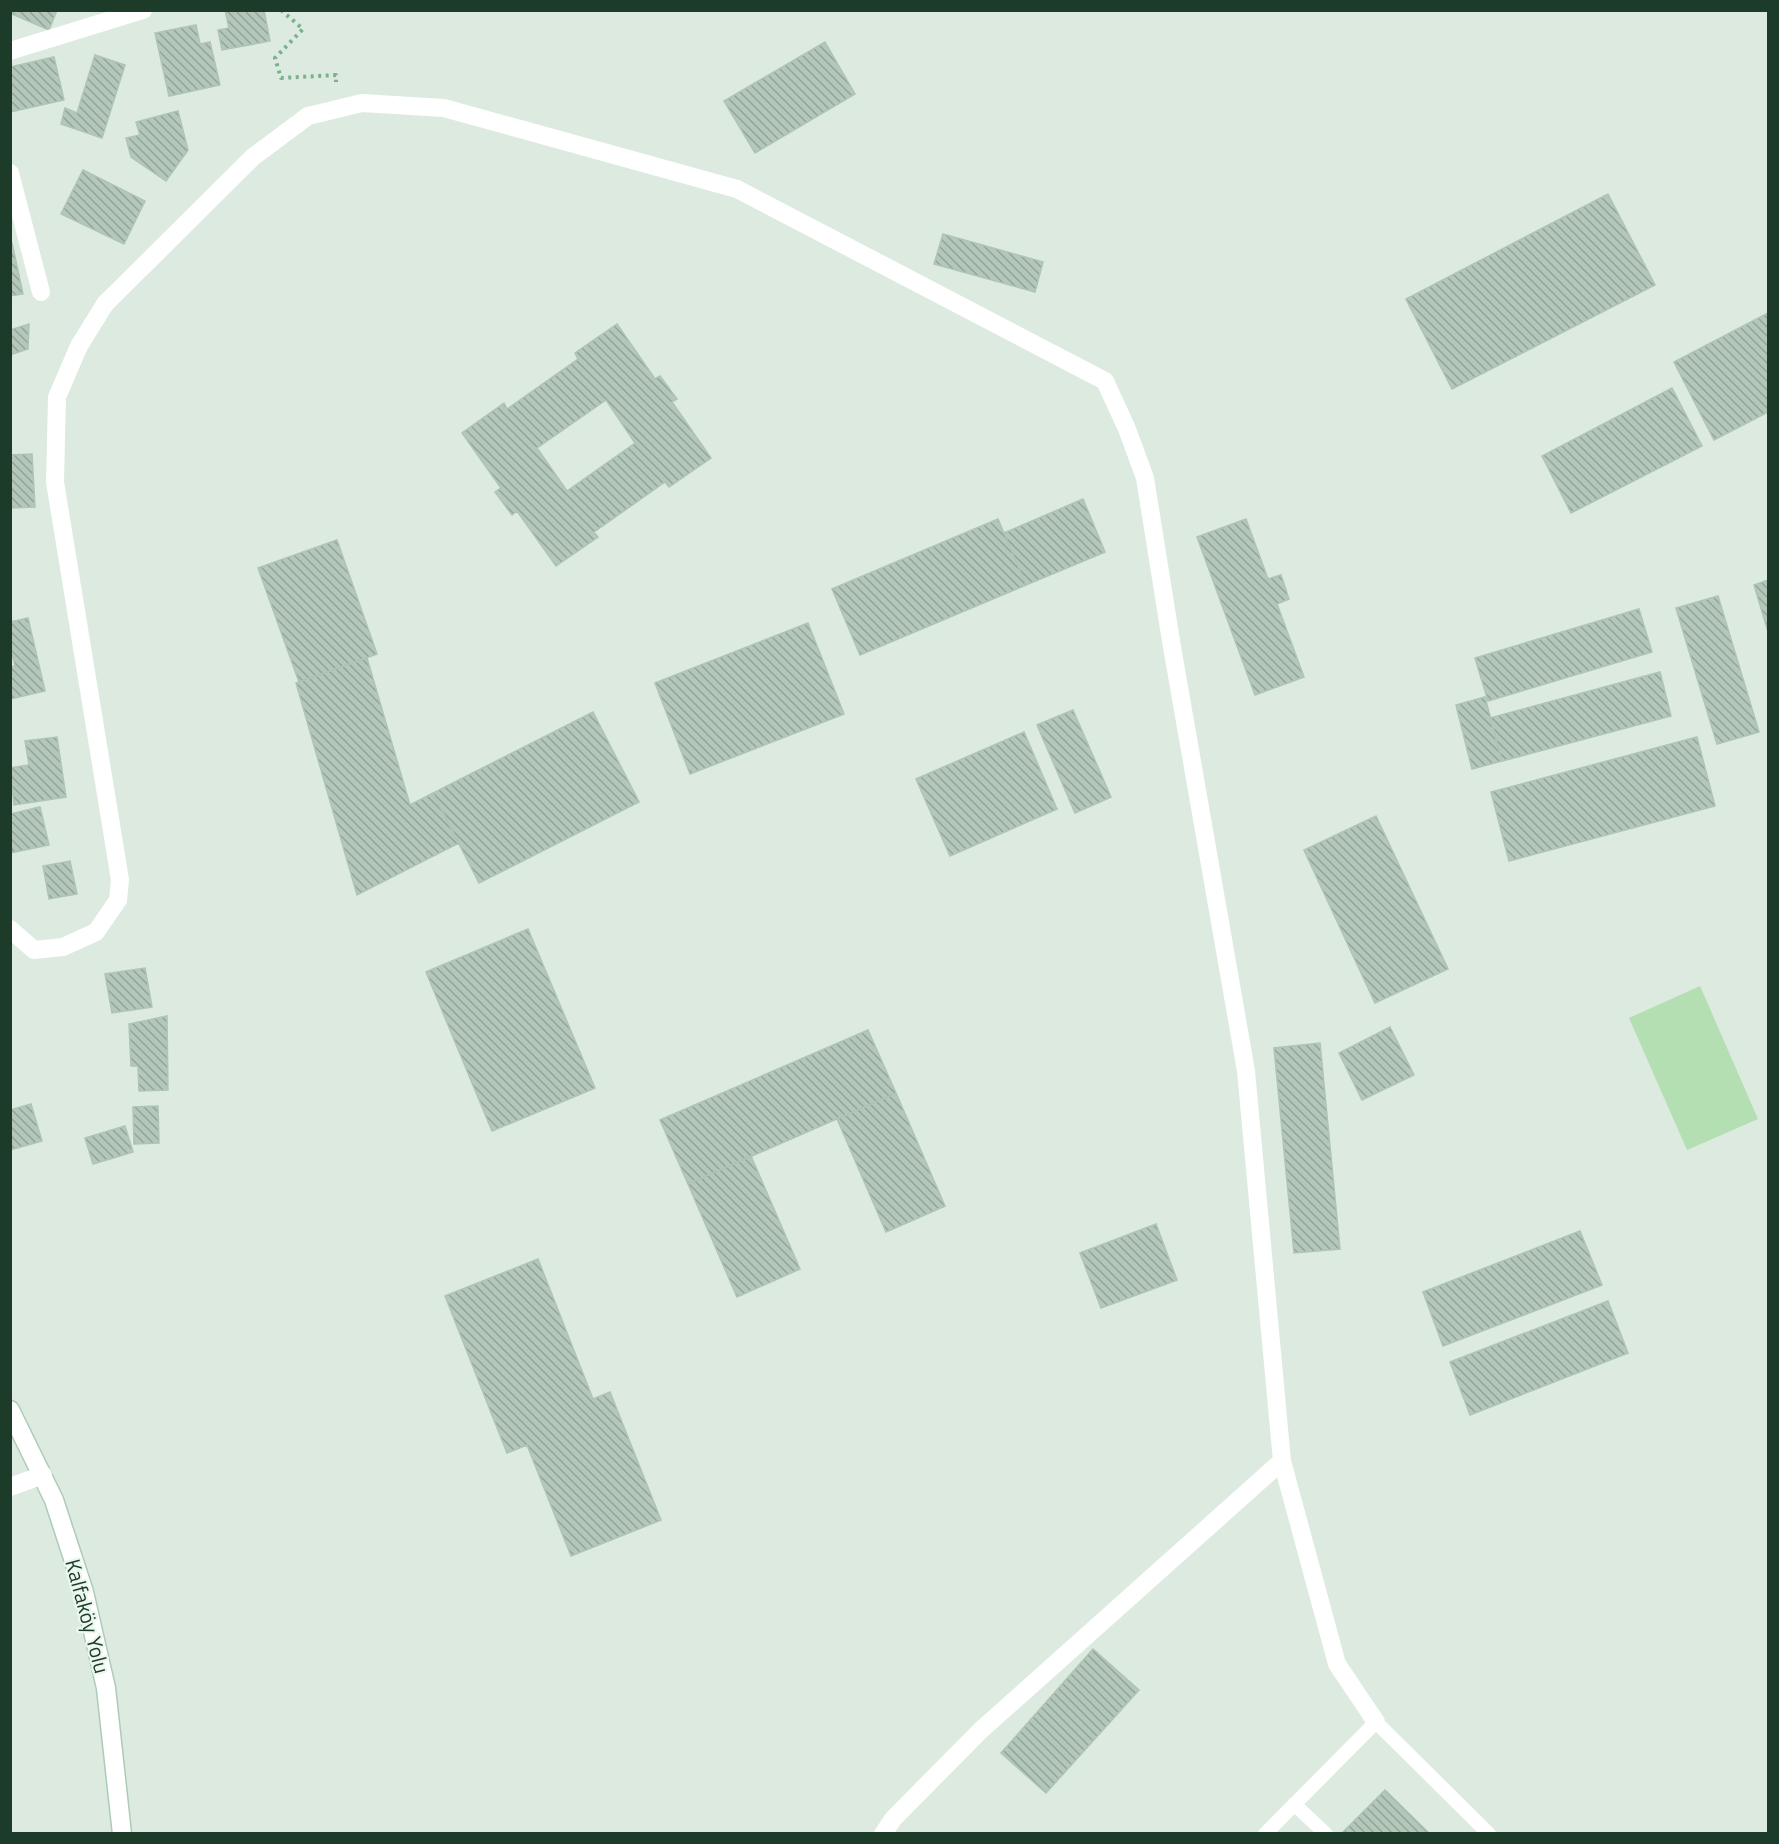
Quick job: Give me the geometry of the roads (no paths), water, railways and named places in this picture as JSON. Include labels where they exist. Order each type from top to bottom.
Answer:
[{"type":"street","points":[[10,51],[143,10]]},
{"type":"street","points":[[10,929],[34,950],[63,947],[96,932],[118,900],[120,880],[55,482],[57,397],[79,346],[105,304],[253,157],[308,116],[362,103],[444,108],[736,189],[1105,381],[1127,429],[1145,478],[1246,1071],[1282,1461],[1337,1664],[1376,1722]]},
{"type":"street","points":[[10,173],[41,292]]},
{"type":"street","name":"Kalfaköy Yolu","points":[[10,1410],[54,1500],[84,1592],[106,1688],[122,1833]]},
{"type":"street","points":[[883,1833],[893,1819],[980,1731],[1282,1461]]},
{"type":"street","points":[[10,1487],[43,1475]]},
{"type":"lane","points":[[1265,1833],[1376,1722],[1488,1833]]},
{"type":"lane","points":[[1293,1804],[1326,1833]]}]
